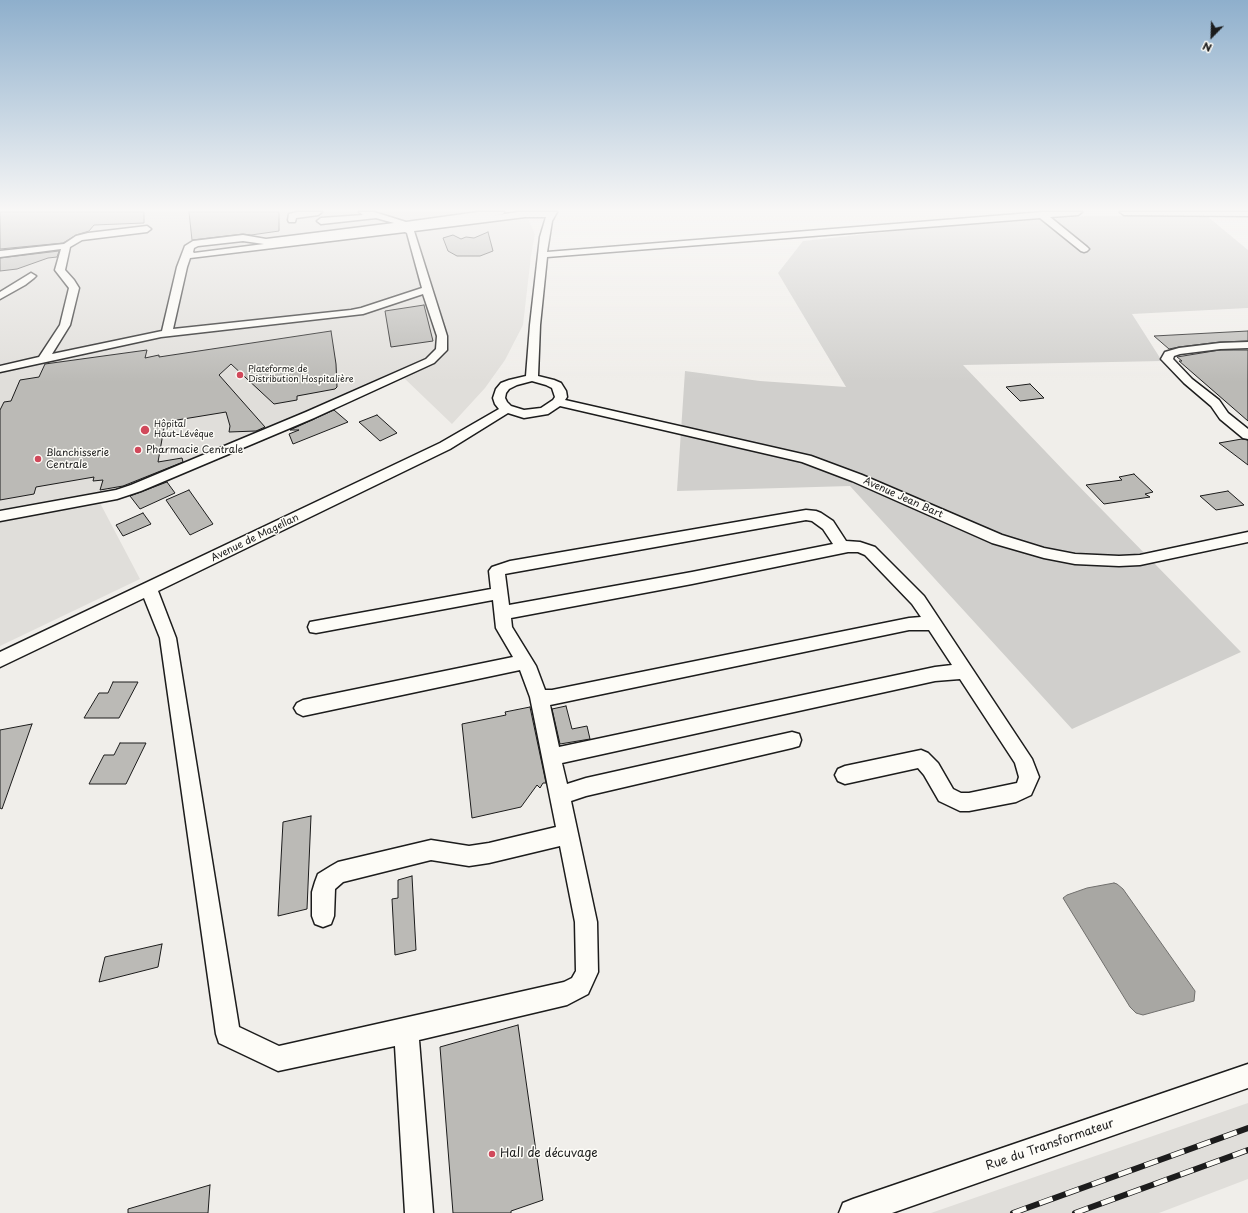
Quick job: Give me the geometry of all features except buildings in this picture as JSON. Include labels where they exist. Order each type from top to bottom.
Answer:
[{"type":"street","points":[[43,360],[65,325],[74,288],[60,269]]},
{"type":"street","points":[[167,333],[181,269]]},
{"type":"street","points":[[0,516],[117,494],[136,488],[310,415],[430,361],[441,350],[442,336],[421,269]]},
{"type":"street","points":[[532,378],[541,269]]},
{"type":"street","points":[[0,296],[22,283],[30,276]]},
{"type":"street","points":[[0,369],[167,333],[363,311],[427,290]]},
{"type":"street","points":[[1248,345],[1220,346],[1179,351],[1169,354],[1167,359],[1188,381],[1215,403],[1224,416],[1248,435]]},
{"type":"street","points":[[532,378],[550,382],[557,386],[561,396],[558,402],[548,409],[534,413],[515,412],[507,409],[501,404],[499,398],[500,392],[505,386],[513,382],[532,378]]},
{"type":"street","name":"Avenue Jean Bart","points":[[558,402],[806,459],[857,478],[996,540],[1044,553],[1075,559],[1119,561],[1140,560],[1248,537]]},
{"type":"street","name":"Avenue de Magellan","points":[[0,660],[445,446],[507,409]]},
{"type":"street","points":[[149,589],[168,638],[228,1034],[278,1059],[406,1031],[567,993],[580,986],[587,972],[586,922],[539,697],[530,671],[504,628],[497,571],[510,567],[806,515],[816,516],[828,525],[843,548]]},
{"type":"street","points":[[502,612],[692,578],[850,546],[860,547],[870,551],[918,600],[1023,759],[1029,776],[1024,789],[1016,793],[969,802],[960,802],[946,795],[931,769],[921,759],[845,775]]},
{"type":"street","points":[[316,627],[500,593]]},
{"type":"street","points":[[539,697],[552,698],[909,624],[932,623]]},
{"type":"street","points":[[303,708],[524,662]]},
{"type":"street","points":[[551,757],[935,674],[965,671]]},
{"type":"street","points":[[560,796],[586,787],[792,740]]},
{"type":"street","points":[[323,916],[322,892],[326,882],[338,873],[431,850],[470,856],[489,853],[568,834]]},
{"type":"street","points":[[406,1031],[419,1213]]},
{"type":"street","name":"Rue du Transformateur","points":[[853,1213],[1248,1076]]},
{"type":"shaded area","name":"Hôpital Haut-Lévêque","points":[[0,269],[530,269],[523,325],[505,360],[485,388],[452,424],[404,378],[277,435],[144,492],[100,503],[140,579],[0,646]]},
{"type":"shaded area","points":[[781,269],[1248,269],[1248,308],[1132,314],[1162,361],[963,365],[1241,652],[1072,729],[850,486],[677,491],[685,371],[760,381],[846,387],[778,273]]},
{"type":"shaded area","points":[[1114,883],[1123,889],[1195,991],[1194,1001],[1143,1015],[1136,1013],[1130,1007],[1063,898],[1067,895],[1087,888]]},
{"type":"shaded area","points":[[1248,1103],[1248,1179],[1159,1213],[931,1213]]},
{"type":"railway","points":[[1013,1213],[1248,1128]]},
{"type":"railway","points":[[1075,1213],[1248,1150]]},
{"type":"place","name":"Plateforme de Distribution Hospitalière","points":[[240,375]]},
{"type":"place","name":"Hôpital Haut-Lévêque","points":[[145,430]]},
{"type":"place","name":"Pharmacie Centrale","points":[[138,450]]},
{"type":"place","name":"Blanchisserie Centrale","points":[[38,459]]},
{"type":"place","name":"Hall de décuvage","points":[[492,1154]]}]
